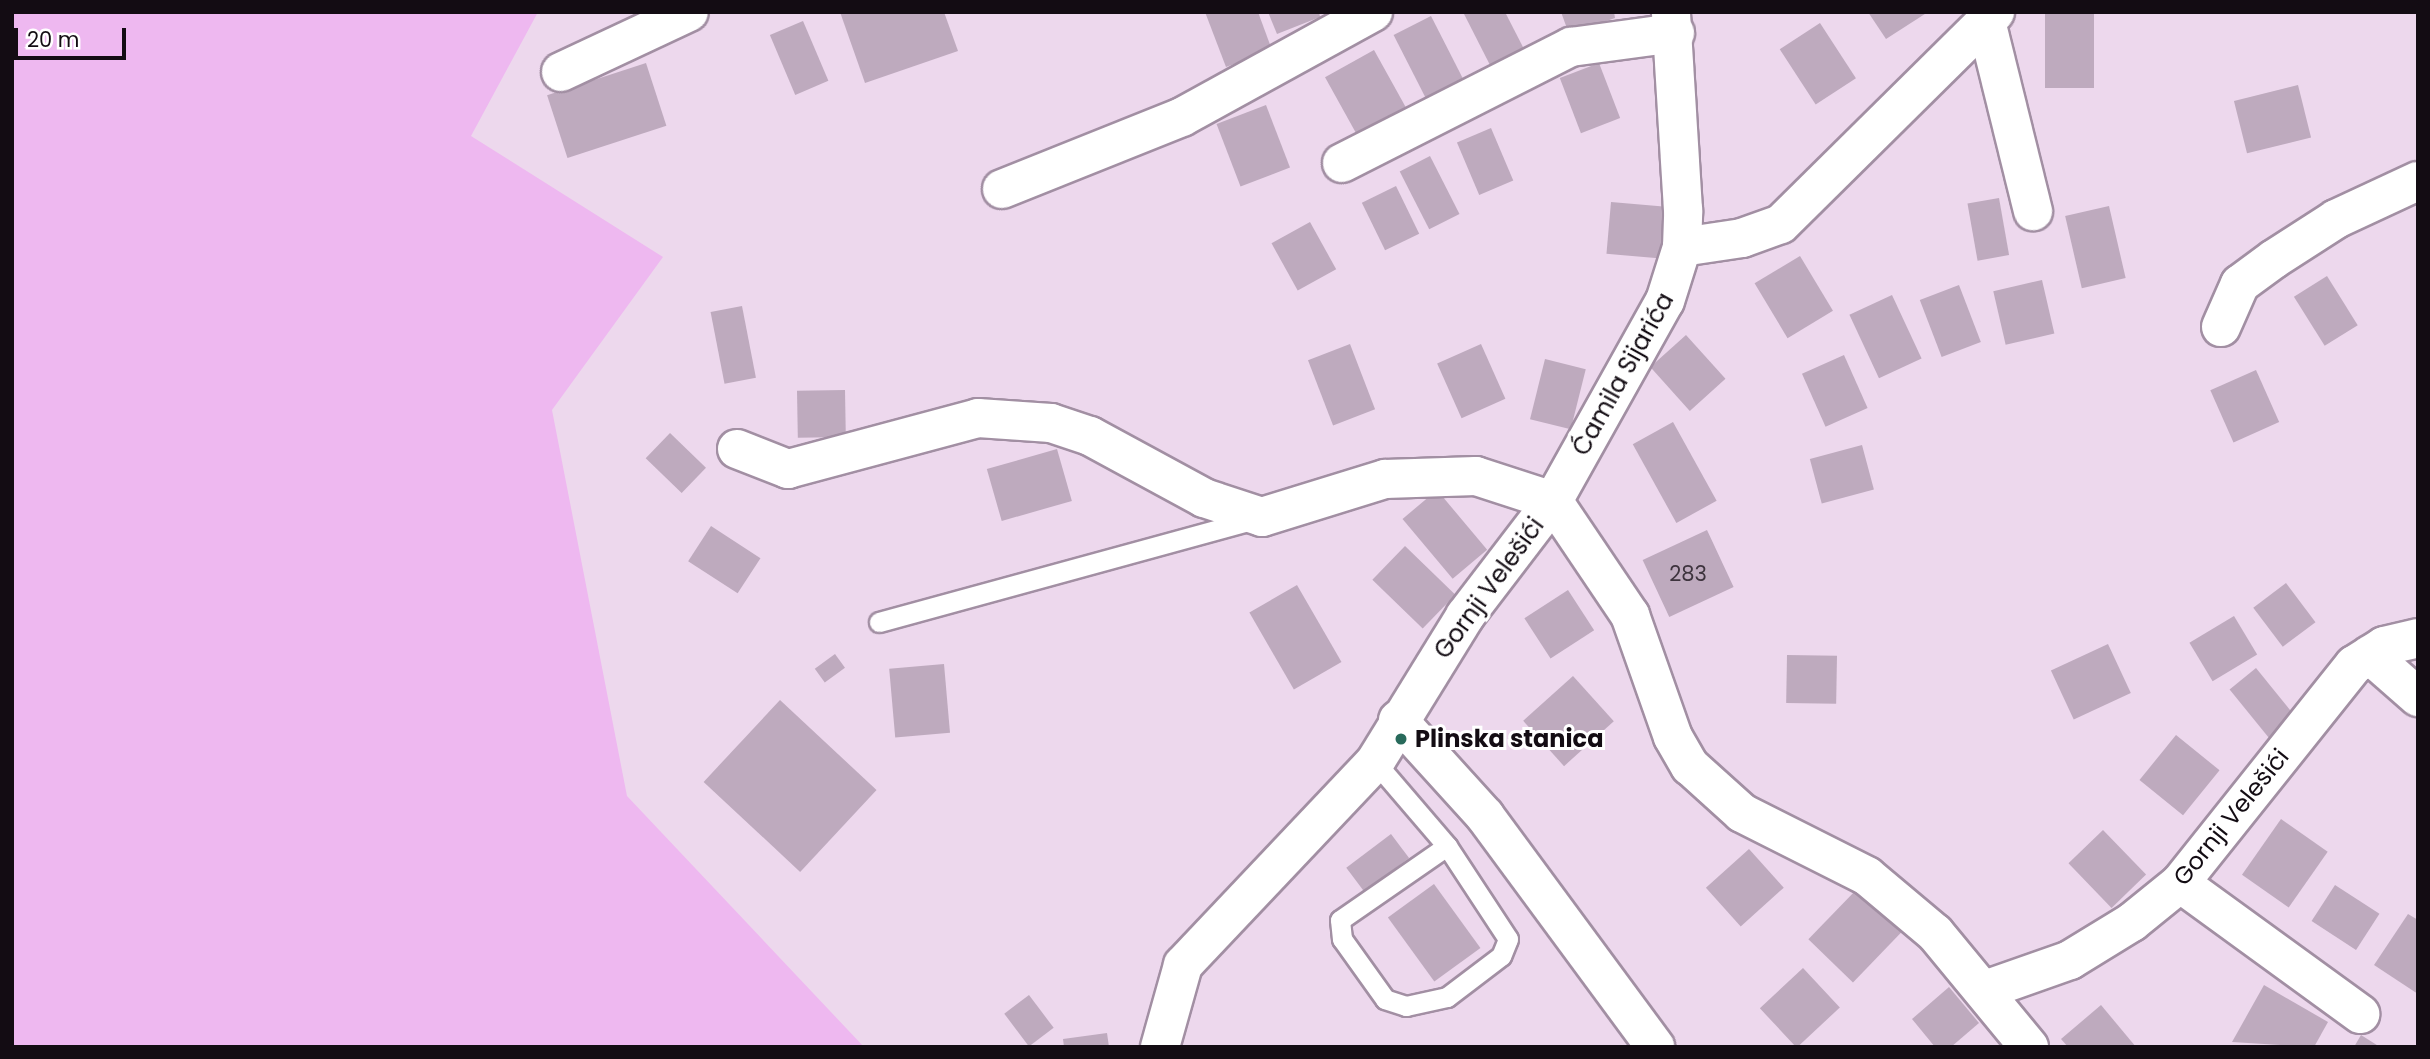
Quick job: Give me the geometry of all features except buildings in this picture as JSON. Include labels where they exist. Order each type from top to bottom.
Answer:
[{"type":"street","points":[[561,72],[689,12]]},
{"type":"street","points":[[1002,188],[1182,117],[1373,12]]},
{"type":"street","points":[[1991,17],[2033,211]]},
{"type":"street","points":[[1682,247],[1781,225],[1991,17]]},
{"type":"street","name":"Ćamila Sijarića","points":[[1342,163],[1571,47],[1673,23],[1682,247],[1665,301],[1552,501]]},
{"type":"street","points":[[2221,327],[2240,284],[2336,219],[2418,181]]},
{"type":"street","points":[[737,449],[788,468],[978,418],[1051,423],[1090,436],[1204,498],[1262,517],[1385,480],[1476,476],[1552,501]]},
{"type":"street","name":"Gornji Velešići","points":[[1160,1047],[1171,994],[1200,940],[1296,851],[1375,762],[1398,720],[1465,616],[1552,501],[1613,582],[1673,737],[1697,775],[1742,813],[1867,876],[1935,933],[1985,990],[2029,1047]]},
{"type":"street","name":"Gornji Velešići","points":[[1985,990],[2070,960],[2180,883],[2328,691],[2370,655],[2418,638]]},
{"type":"street","points":[[2370,655],[2418,697]]},
{"type":"street","points":[[1398,720],[1485,817],[1655,1047]]},
{"type":"street","points":[[2180,883],[2360,1014]]},
{"type":"lane","points":[[879,622],[1262,517]]},
{"type":"lane","points":[[1375,762],[1447,846],[1508,939],[1501,956],[1447,997],[1406,1006],[1385,999],[1342,939],[1340,920],[1447,846]]},
{"type":"shaded area","points":[[12,12],[538,12],[471,136],[663,257],[552,410],[627,796],[864,1047],[12,1047]]},
{"type":"place","name":"Plinska stanica","points":[[1401,739]]}]
